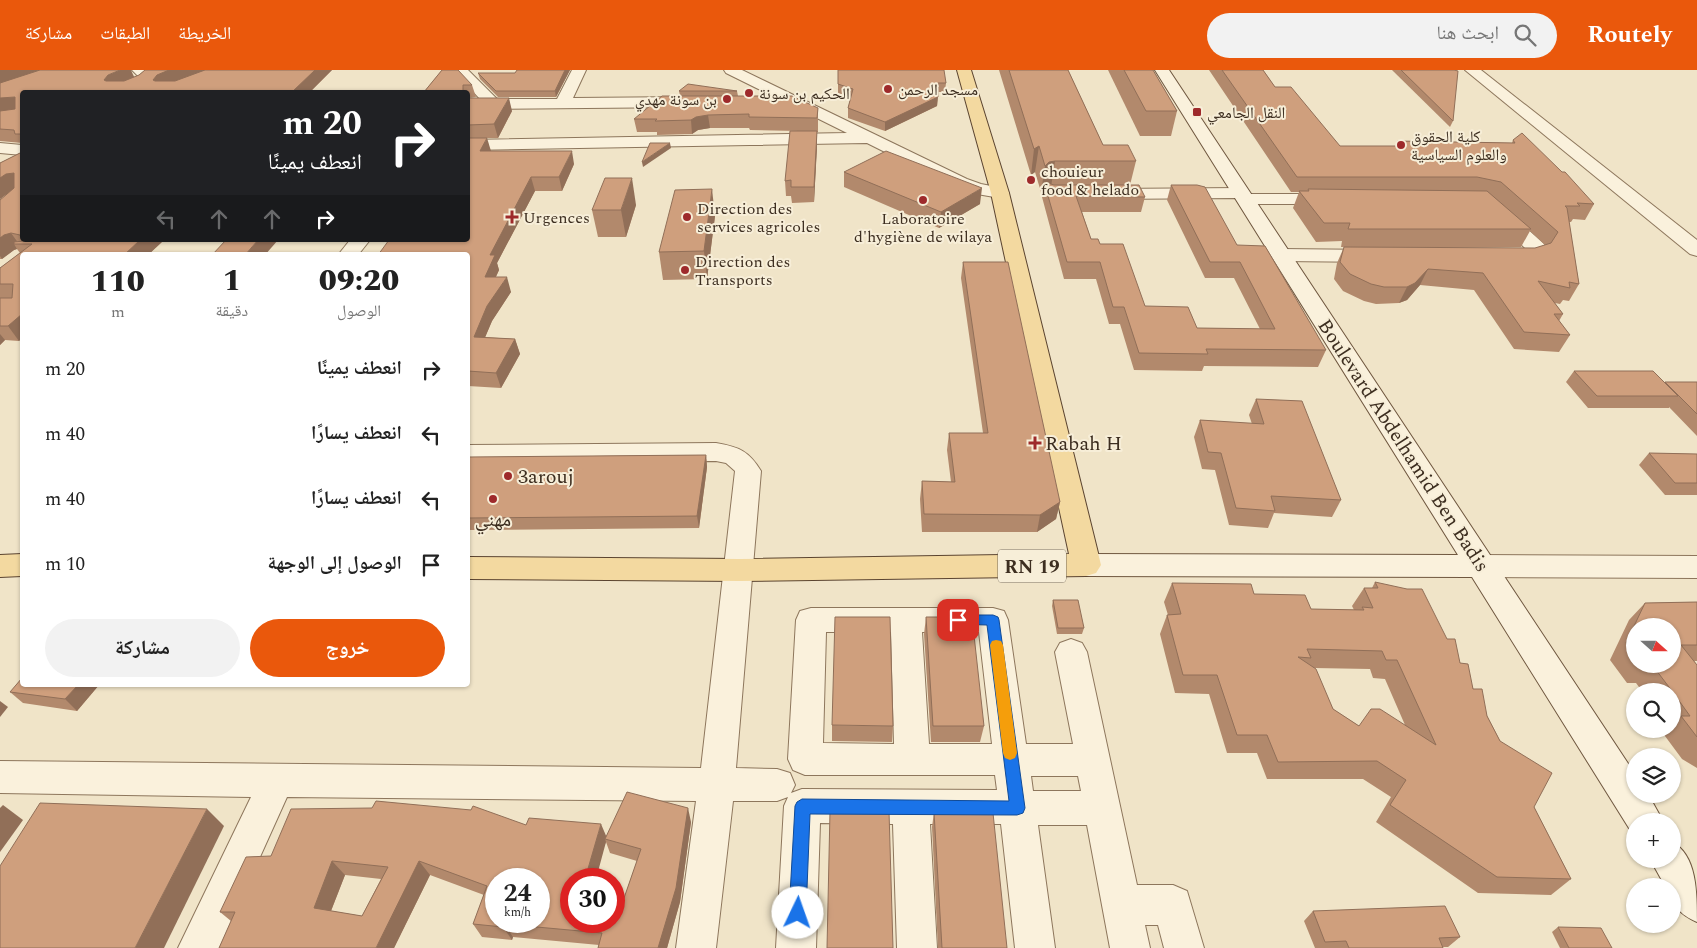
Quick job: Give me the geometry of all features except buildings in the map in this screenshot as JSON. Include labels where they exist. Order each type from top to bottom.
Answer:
[{"type":"main road","name":"RN 19","points":[[470,568],[740,570],[1086,565],[1000,193],[964,70]]},
{"type":"main road","points":[[0,566],[20,566]]},
{"type":"street","points":[[125,90],[142,83],[146,78],[139,70]]},
{"type":"street","points":[[460,70],[493,104]]},
{"type":"street","points":[[563,102],[579,70]]},
{"type":"street","points":[[731,70],[962,183],[977,189],[1000,193]]},
{"type":"street","name":"Boulevard Abdelhamid Ben Badis","points":[[1162,70],[1640,813]]},
{"type":"street","points":[[1472,70],[1697,250]]},
{"type":"street","points":[[581,143],[600,102]]},
{"type":"street","points":[[470,104],[708,102]]},
{"type":"street","points":[[766,102],[795,102]]},
{"type":"street","points":[[470,145],[871,138]]},
{"type":"street","points":[[0,148],[20,150]]},
{"type":"street","points":[[1089,194],[1355,199]]},
{"type":"street","points":[[1485,204],[1537,248],[1534,254],[1526,256],[1487,256]]},
{"type":"street","points":[[350,252],[358,242]]},
{"type":"street","points":[[1281,255],[1399,256]]},
{"type":"street","points":[[470,453],[716,452],[730,454],[743,461],[748,471],[718,784],[696,948]]},
{"type":"street","points":[[1086,565],[1697,567]]},
{"type":"street","points":[[796,948],[790,796],[805,759],[811,620],[993,620],[1035,948]]},
{"type":"street","points":[[906,620],[912,760]]},
{"type":"street","points":[[1071,652],[1130,948]]},
{"type":"street","points":[[805,759],[1093,760]]},
{"type":"street","points":[[0,777],[718,784],[790,796],[911,807],[1102,808]]},
{"type":"street","points":[[198,948],[277,781]]},
{"type":"street","points":[[911,807],[917,948]]},
{"type":"street","points":[[1675,868],[1697,902]]},
{"type":"street","points":[[1121,905],[1173,905],[1184,948]]},
{"type":"slow traffic","points":[[996,645],[1010,753]]},
{"type":"place","name":"مسجد الرحمن","points":[[888,89]]},
{"type":"place","name":"الحكيم بن سونة","points":[[749,93]]},
{"type":"place","name":"بن سونة مهدي","points":[[727,99]]},
{"type":"place","name":"النقل الجامعي","points":[[1197,112]]},
{"type":"place","name":"كلية الحقوق والعلوم السياسية","points":[[1401,145]]},
{"type":"place","name":"chouieur food & helado","points":[[1031,180]]},
{"type":"place","name":"Laboratoire d'hygiène de wilaya","points":[[923,200]]},
{"type":"place","name":"Urgences","points":[[512,217]]},
{"type":"place","name":"Direction des services agricoles","points":[[687,217]]},
{"type":"place","name":"Direction des Transports","points":[[685,270]]},
{"type":"place","name":"Rabah H","points":[[1035,443]]},
{"type":"place","name":"3arouj","points":[[508,476]]},
{"type":"place","name":"مهني","points":[[493,499]]},
{"type":"route","points":[[798,913],[802,806],[1017,808],[993,620],[958,620]]}]
